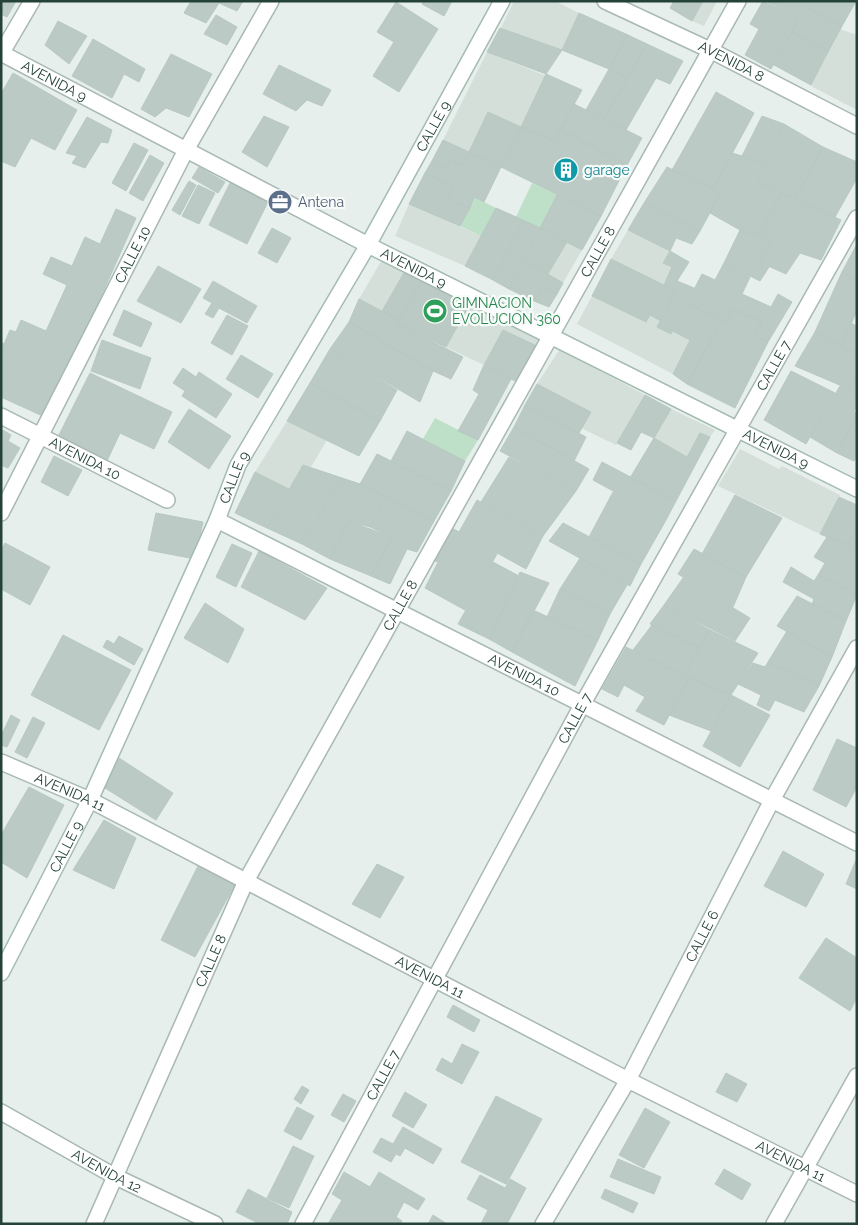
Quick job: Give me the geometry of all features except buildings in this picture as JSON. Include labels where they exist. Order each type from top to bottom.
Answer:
[{"type":"street","points":[[1,53],[32,1]]},
{"type":"street","name":"CALLE 10","points":[[1,513],[186,150],[271,1]]},
{"type":"street","name":"CALLE 9","points":[[1,973],[90,800],[217,520],[238,465],[368,245],[502,1]]},
{"type":"street","name":"AVENIDA 8","points":[[605,1],[710,50],[857,126]]},
{"type":"street","name":"CALLE 8","points":[[94,1224],[246,881],[396,611],[552,337],[738,1]]},
{"type":"street","name":"AVENIDA 9","points":[[1,53],[368,245],[857,489]]},
{"type":"street","name":"CALLE 7","points":[[303,1224],[582,705],[857,218]]},
{"type":"street","name":"AVENIDA 10","points":[[1,416],[167,500]]},
{"type":"street","name":"AVENIDA 10","points":[[217,520],[857,843]]},
{"type":"street","name":"CALLE 6","points":[[543,1224],[628,1080],[772,800],[857,648]]},
{"type":"street","name":"AVENIDA 11","points":[[1,762],[90,800],[628,1080],[857,1194]]},
{"type":"street","points":[[774,1224],[857,1076]]},
{"type":"street","name":"AVENIDA 12","points":[[1,1112],[116,1177],[214,1224]]},
{"type":"shaded area","points":[[514,1],[555,1],[579,13],[562,50],[501,28]]},
{"type":"shaded area","points":[[703,1],[717,1],[704,26],[692,21]]},
{"type":"shaded area","points":[[840,29],[857,35],[857,110],[811,86]]},
{"type":"shaded area","points":[[487,52],[546,76],[521,127],[488,113],[469,152],[443,140]]},
{"type":"shaded area","points":[[409,204],[481,236],[465,266],[395,236]]},
{"type":"shaded area","points":[[628,230],[670,251],[663,263],[672,267],[664,285],[611,259]]},
{"type":"shaded area","points":[[567,242],[582,250],[563,283],[548,274]]},
{"type":"shaded area","points":[[383,258],[405,271],[382,311],[359,299]]},
{"type":"shaded area","points":[[592,296],[645,322],[650,315],[661,321],[657,327],[671,334],[673,331],[690,340],[673,374],[577,324]]},
{"type":"shaded area","points":[[471,302],[542,337],[537,346],[503,330],[484,365],[446,347]]},
{"type":"shaded area","points":[[560,349],[645,395],[616,445],[581,428],[590,411],[537,384]]},
{"type":"shaded area","points":[[671,409],[715,430],[710,437],[700,433],[687,457],[654,438]]},
{"type":"shaded area","points":[[287,421],[327,440],[311,467],[303,465],[289,489],[255,472]]},
{"type":"shaded area","points":[[740,449],[779,469],[782,466],[840,495],[820,534],[718,486]]},
{"type":"green space","points":[[532,183],[557,195],[540,228],[516,217]]},
{"type":"green space","points":[[474,197],[496,208],[481,236],[460,226]]},
{"type":"green space","points":[[435,418],[478,440],[465,461],[423,439]]},
{"type":"place","name":"garage","points":[[566,170]]},
{"type":"place","name":"Antena","points":[[280,202]]},
{"type":"place","name":"GIMNACION EVOLUCION 360","points":[[435,311]]}]
